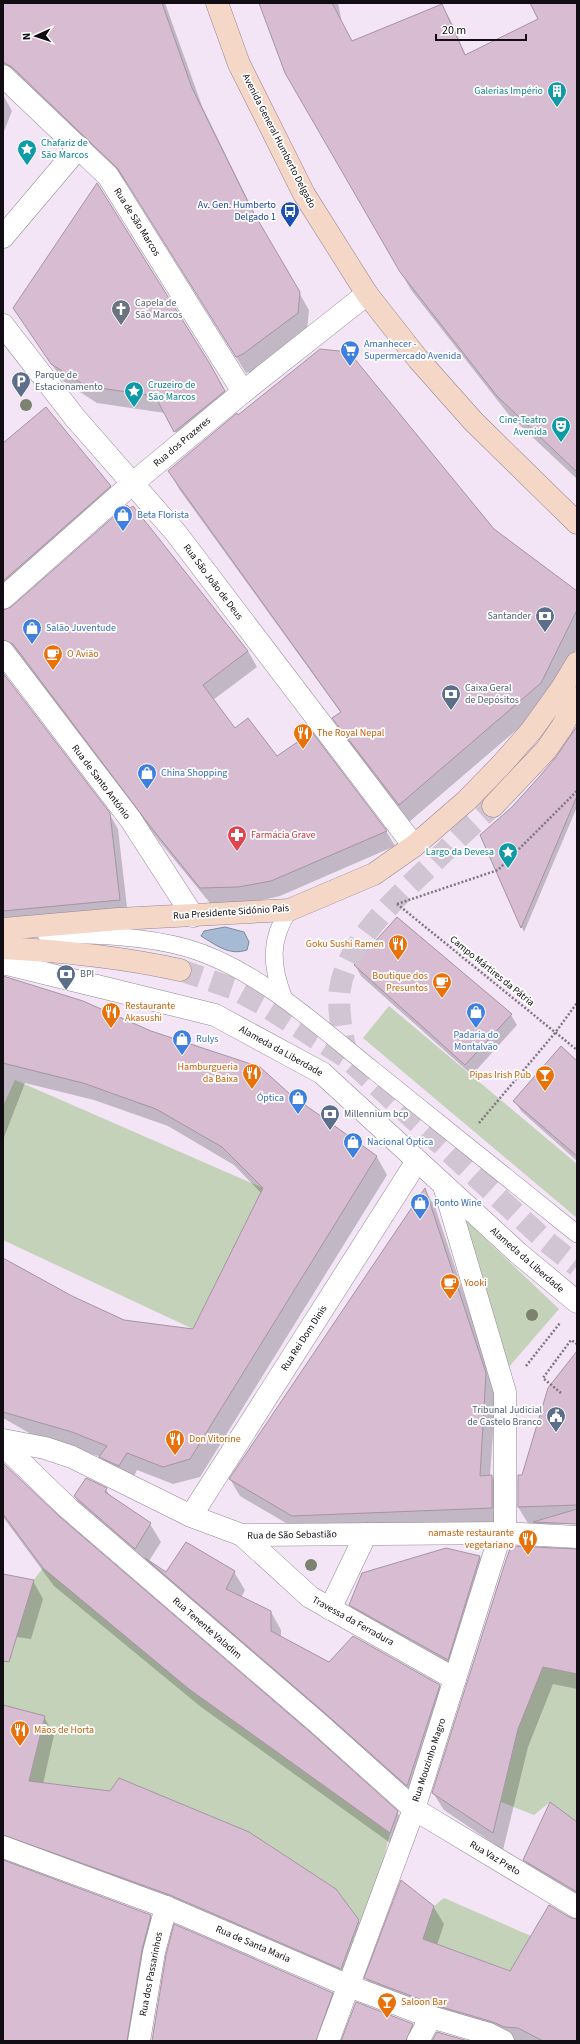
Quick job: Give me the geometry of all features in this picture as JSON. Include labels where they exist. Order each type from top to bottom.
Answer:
[{"type":"main road","name":"Avenida General Humberto Delgado","points":[[217,3],[239,64],[304,194],[367,294],[418,359],[473,421],[577,523]]},
{"type":"main road","name":"Rua Presidente Sidónio Pais","points":[[3,929],[118,919],[290,910],[374,874],[414,846],[466,801],[501,765],[531,731],[562,688],[577,663]]},
{"type":"main road","points":[[494,806],[546,750],[562,727],[577,698]]},
{"type":"main road","points":[[3,948],[95,954],[141,961],[180,970]]},
{"type":"street","name":"Rua de São Marcos","points":[[3,76],[108,176],[243,392]]},
{"type":"street","points":[[3,237],[79,147]]},
{"type":"street","name":"Rua dos Prazeres","points":[[3,598],[133,483],[243,392],[367,294]]},
{"type":"street","name":"Rua São João de Deus","points":[[3,325],[76,419],[176,533],[414,846]]},
{"type":"street","name":"Rua de Santo António","points":[[3,652],[131,820],[193,916]]},
{"type":"street","name":"Alameda da Liberdade","points":[[3,963],[215,1015],[322,1073],[518,1253],[577,1302]]},
{"type":"street","name":"Rua Rei Dom Dinis","points":[[191,1516],[417,1161]]},
{"type":"street","points":[[444,1186],[505,1392],[505,1533]]},
{"type":"street","name":"Rua de São Sebastião","points":[[3,1440],[45,1448],[72,1457],[191,1516],[242,1535],[505,1533],[577,1537]]},
{"type":"street","name":"Rua Tenente Valadim","points":[[3,1446],[68,1508],[318,1723],[414,1809]]},
{"type":"street","name":"Rua Mouzinho Magro","points":[[328,2041],[414,1809],[497,1545],[505,1533]]},
{"type":"street","points":[[330,1608],[366,1534]]},
{"type":"street","name":"Travessa da Ferradura","points":[[242,1535],[310,1597],[455,1679]]},
{"type":"street","name":"Rua Vaz Preto","points":[[414,1809],[577,1908]]},
{"type":"street","name":"Rua de Santa Maria","points":[[3,1847],[166,1907],[349,1986],[494,2039]]},
{"type":"street","name":"Rua dos Passarinhos","points":[[139,2041],[154,1952],[166,1907]]},
{"type":"street","points":[[418,2041],[432,2017]]},
{"type":"lane","points":[[284,999],[276,977],[274,949],[275,936],[290,910]]},
{"type":"lane","points":[[3,935],[31,933],[100,935],[146,940],[186,948],[223,961],[284,999],[577,1234]]},
{"type":"path","name":"Campo Mártires da Pátria","points":[[577,791],[498,870],[397,904],[577,1050]]},
{"type":"path","points":[[463,1142],[555,1032],[577,1003]]},
{"type":"path","points":[[505,1392],[577,1302]]},
{"type":"path","points":[[561,1393],[543,1378],[571,1340],[577,1344]]},
{"type":"green space","points":[[389,1006],[577,1164],[577,1218],[363,1038]]},
{"type":"green space","points":[[15,1080],[263,1188],[193,1329],[3,1240],[3,1106]]},
{"type":"green space","points":[[461,1216],[559,1309],[508,1368]]},
{"type":"green space","points":[[43,1568],[189,1689],[390,1833],[366,1929],[336,1889],[249,1832],[119,1778],[110,1791],[29,1781],[45,1717],[3,1705],[3,1619]]},
{"type":"green space","points":[[543,1667],[577,1674],[577,1822],[550,1802],[534,1815],[501,1802],[518,1729]]},
{"type":"green space","points":[[444,1898],[531,1936],[510,1971],[423,1939],[434,1906]]},
{"type":"water","points":[[225,927],[244,932],[249,942],[247,950],[234,952],[228,951],[201,936],[204,931]]},
{"type":"building","points":[[3,3],[162,3],[192,88],[252,210],[300,292],[298,313],[243,354],[236,357],[118,169],[12,67],[3,62]]},
{"type":"building","points":[[259,3],[332,3],[352,41],[442,4],[465,55],[538,19],[530,3],[577,3],[577,472],[497,396],[400,272],[285,73]]},
{"type":"building","points":[[97,183],[210,364],[225,391],[174,432],[155,396],[86,386],[51,364],[13,308]]},
{"type":"building","points":[[320,349],[349,352],[494,529],[577,591],[577,610],[541,683],[399,805],[332,718],[341,712],[168,471],[237,413],[238,415]]},
{"type":"building","points":[[46,407],[111,486],[3,581],[3,443]]},
{"type":"building","points":[[127,505],[130,508],[133,506],[248,651],[203,685],[235,728],[248,718],[277,756],[312,732],[387,831],[271,881],[238,887],[200,888],[150,826],[13,644],[3,640],[3,610],[11,607]]},
{"type":"building","points":[[3,673],[110,813],[120,900],[3,911]]},
{"type":"building","points":[[577,726],[577,796],[521,928],[480,835],[512,807],[539,777],[556,757]]},
{"type":"building","points":[[397,917],[512,1014],[465,1065],[354,965]]},
{"type":"building","points":[[3,976],[83,1001],[151,1031],[260,1067],[291,1095],[377,1156],[190,1459],[163,1467],[127,1453],[119,1466],[99,1457],[107,1446],[72,1432],[3,1412],[3,1258],[72,1296],[124,1320],[193,1329],[263,1188],[222,1147],[156,1109],[83,1083],[3,1063]]},
{"type":"building","name":"Pipas Irish Pub","points":[[561,1046],[577,1061],[577,1156],[513,1101]]},
{"type":"building","points":[[425,1188],[486,1373],[480,1476],[492,1475],[492,1508],[292,1516],[229,1479]]},
{"type":"building","name":"Tribunal Judicial de Castelo Branco","points":[[577,1351],[577,1505],[518,1507],[518,1475],[522,1475],[548,1388]]},
{"type":"building","points":[[3,1463],[60,1517],[310,1732],[398,1811],[390,1833],[189,1689],[43,1568],[3,1514]]},
{"type":"building","points":[[86,1478],[107,1488],[105,1492],[151,1523],[135,1549],[74,1496]]},
{"type":"building","points":[[577,1509],[577,1524],[533,1522]]},
{"type":"building","points":[[186,1542],[235,1571],[226,1589],[271,1611],[271,1631],[329,1662],[353,1636],[440,1685],[407,1786],[145,1558],[166,1572]]},
{"type":"building","points":[[511,1546],[577,1549],[577,1674],[543,1667],[518,1729],[493,1833],[432,1793]]},
{"type":"building","points":[[446,1548],[480,1556],[448,1660],[349,1605],[362,1573]]},
{"type":"building","points":[[3,1574],[34,1580],[9,1662],[3,1661]]},
{"type":"building","points":[[3,1705],[45,1716],[29,1781],[110,1791],[119,1778],[249,1832],[336,1889],[359,1920],[341,1969],[170,1895],[3,1835]]},
{"type":"building","points":[[550,1802],[577,1822],[577,1892],[523,1860]]},
{"type":"building","points":[[3,1860],[151,1915],[142,1950],[127,2041],[3,2041]]},
{"type":"building","points":[[401,1880],[434,1906],[423,1939],[510,1971],[549,1905],[571,1918],[577,1919],[577,2041],[543,2041],[518,2028],[504,2027],[493,2022],[435,2005],[364,1978]]},
{"type":"building","points":[[174,1924],[333,1993],[316,2041],[152,2041],[166,1955]]},
{"type":"building","points":[[356,2002],[413,2024],[406,2041],[341,2041]]},
{"type":"building","points":[[437,2032],[468,2041],[432,2041]]},
{"type":"tunnel","points":[[347,1058],[341,1024],[339,997],[344,972],[352,954],[376,920],[390,905],[462,834],[493,806]]},
{"type":"tunnel","points":[[180,970],[232,988],[262,1004],[347,1058],[547,1242],[577,1266]]},
{"type":"place","name":"Galerias Império","points":[[557,108]]},
{"type":"place","name":"Chafariz de São Marcos","points":[[27,166]]},
{"type":"place","name":"Av. Gen. Humberto Delgado 1","points":[[290,228]]},
{"type":"place","name":"Capela de São Marcos","points":[[121,326]]},
{"type":"place","name":"Amanhecer - Supermercado Avenida","points":[[350,367]]},
{"type":"place","name":"Parque de Estacionamento","points":[[21,398]]},
{"type":"place","name":"Cruzeiro de São Marcos","points":[[134,408]]},
{"type":"place","name":"Cine-Teatro Avenida","points":[[561,443]]},
{"type":"place","name":"Beta Florista","points":[[123,532]]},
{"type":"place","name":"Santander","points":[[545,633]]},
{"type":"place","name":"Salão Juventude","points":[[32,645]]},
{"type":"place","name":"O Avião","points":[[53,671]]},
{"type":"place","name":"Caixa Geral de Depósitos","points":[[451,711]]},
{"type":"place","name":"The Royal Nepal","points":[[303,750]]},
{"type":"place","name":"China Shopping","points":[[147,790]]},
{"type":"place","name":"Farmácia Grave","points":[[237,852]]},
{"type":"place","name":"Largo da Devesa","points":[[508,869]]},
{"type":"place","name":"Goku Sushi Ramen","points":[[398,961]]},
{"type":"place","name":"BPI","points":[[66,991]]},
{"type":"place","name":"Boutique dos Presuntos","points":[[442,999]]},
{"type":"place","name":"Restaurante Akasushi","points":[[111,1029]]},
{"type":"place","name":"Padaria do Montalvão","points":[[476,1029]]},
{"type":"place","name":"Rulys","points":[[182,1056]]},
{"type":"place","name":"Hamburgueria da Baixa","points":[[252,1090]]},
{"type":"place","name":"Pipas Irish Pub","points":[[545,1092]]},
{"type":"place","name":"Óptica","points":[[298,1115]]},
{"type":"place","name":"Millennium bcp","points":[[330,1131]]},
{"type":"place","name":"Nacional Óptica","points":[[353,1159]]},
{"type":"place","name":"Ponto Wine","points":[[420,1220]]},
{"type":"place","name":"Yooki","points":[[450,1300]]},
{"type":"place","name":"Tribunal Judicial de Castelo Branco","points":[[556,1433]]},
{"type":"place","name":"Don Vitorine","points":[[175,1456]]},
{"type":"place","name":"namaste restaurante vegetariano","points":[[528,1556]]},
{"type":"place","name":"Mãos de Horta","points":[[20,1747]]},
{"type":"place","name":"Saloon Bar","points":[[387,2019]]}]
